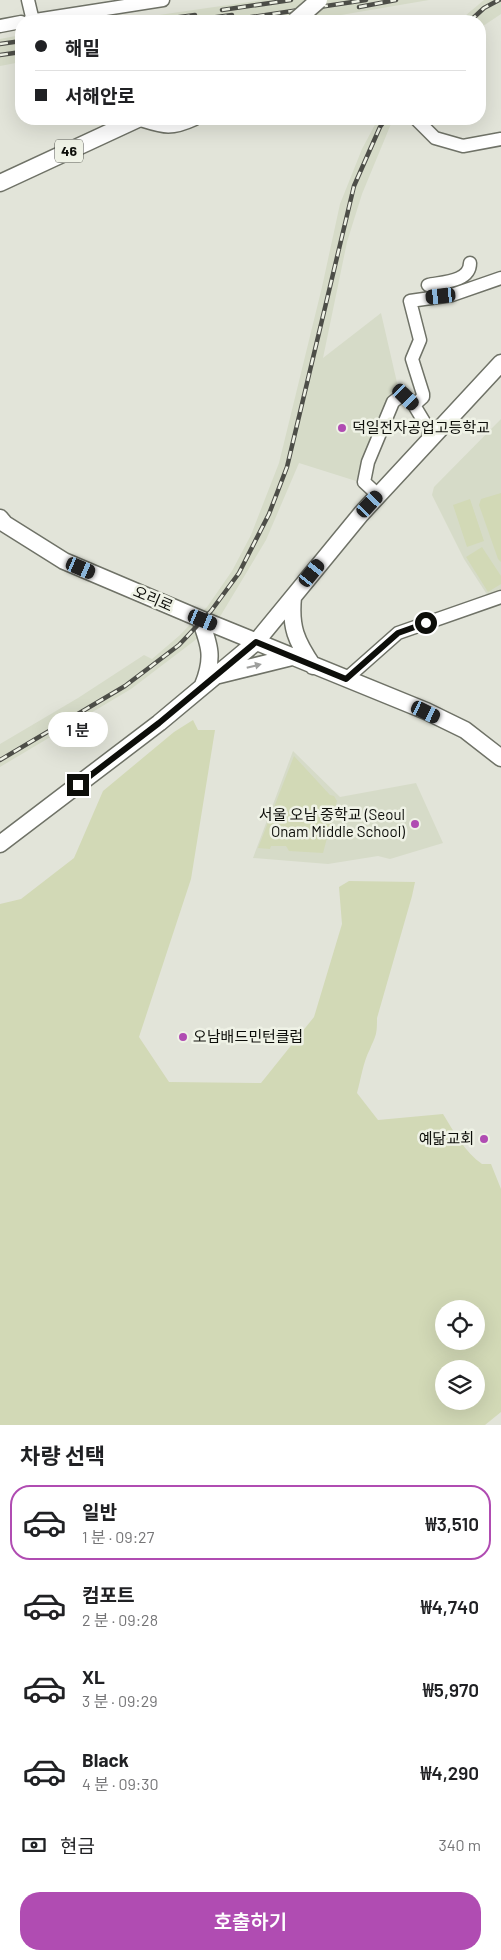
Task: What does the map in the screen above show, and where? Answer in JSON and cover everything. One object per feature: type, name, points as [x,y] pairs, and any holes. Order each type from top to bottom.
[{"type":"main road","points":[[302,15],[319,0]]},
{"type":"main road","name":"46","points":[[0,183],[124,125]]},
{"type":"main road","points":[[0,844],[159,723],[256,642],[378,495],[501,363]]},
{"type":"main road","name":"오리로","points":[[2,523],[64,561],[465,730],[501,758]]},
{"type":"main road","points":[[293,597],[291,612],[296,638],[313,666]]},
{"type":"main road","points":[[200,619],[211,659],[209,680]]},
{"type":"main road","points":[[209,680],[292,657]]},
{"type":"street","points":[[28,0],[32,15]]},
{"type":"street","points":[[70,15],[163,0]]},
{"type":"street","points":[[0,26],[15,23]]},
{"type":"street","points":[[157,125],[171,128],[179,125]]},
{"type":"street","points":[[422,125],[435,138],[463,146],[501,139]]},
{"type":"street","points":[[428,285],[465,276],[470,268],[470,263]]},
{"type":"street","points":[[414,405],[423,397],[423,394],[412,359],[420,340],[410,301],[452,295],[501,278]]},
{"type":"street","points":[[378,495],[364,482],[368,462],[394,402],[402,394],[414,405],[426,425],[430,439]]},
{"type":"street","points":[[346,679],[398,633],[501,597]]},
{"type":"shaded area","points":[[263,0],[429,0],[341,15],[159,15]]},
{"type":"shaded area","points":[[484,0],[501,0],[501,14],[486,24],[486,15],[466,15]]},
{"type":"shaded area","points":[[15,36],[15,63],[0,66],[0,39]]},
{"type":"shaded area","points":[[375,125],[391,125],[362,194],[347,242],[323,358],[381,313],[398,387],[391,393],[356,481],[299,463],[266,540],[221,615],[198,638],[131,689],[0,767],[0,744],[78,698],[144,655],[152,659],[180,635],[207,607],[232,571],[251,535],[279,463],[322,287],[340,204],[362,149]]},
{"type":"shaded area","points":[[501,419],[501,589],[488,596],[464,559],[432,495],[434,487]]},
{"type":"shaded area","points":[[293,751],[340,797],[416,783],[443,843],[390,859],[378,856],[328,864],[253,858]]},
{"type":"green space","points":[[501,493],[501,562],[498,559],[479,505],[481,499]]},
{"type":"green space","points":[[470,499],[484,541],[467,547],[453,505]]},
{"type":"green space","points":[[482,547],[501,576],[501,584],[488,592],[466,557]]},
{"type":"green space","points":[[193,720],[198,730],[215,730],[191,879],[139,1037],[169,1082],[261,1083],[314,1017],[342,924],[339,887],[349,881],[415,882],[377,1018],[376,1035],[366,1059],[357,1093],[378,1120],[443,1114],[470,1154],[482,1164],[491,1164],[501,1189],[501,1412],[485,1425],[0,1425],[0,904],[21,899],[74,858],[103,791],[174,732]]},
{"type":"green space","points":[[294,756],[337,801],[323,853],[289,851],[286,846],[271,846],[270,849],[258,848]]},
{"type":"railway","points":[[222,10],[291,0]]},
{"type":"railway","points":[[265,15],[366,0]]},
{"type":"railway","points":[[359,7],[396,0]]},
{"type":"railway","points":[[476,15],[484,8],[499,0]]},
{"type":"railway","points":[[0,44],[15,42]]},
{"type":"railway","points":[[0,55],[15,53]]},
{"type":"railway","points":[[0,760],[125,686],[179,645],[211,611],[239,573],[269,514],[287,467],[354,186],[382,125]]},
{"type":"place","name":"덕일전자공업고등학교","points":[[342,428]]},
{"type":"place","name":"서울 오남 중학교 (Seoul Onam Middle School)","points":[[415,824]]},
{"type":"place","name":"오남배드민턴클럽","points":[[183,1037]]},
{"type":"place","name":"예닮교회","points":[[484,1139]]},
{"type":"route","points":[[78,785],[159,723],[256,642],[346,679],[398,633],[426,623]]}]
